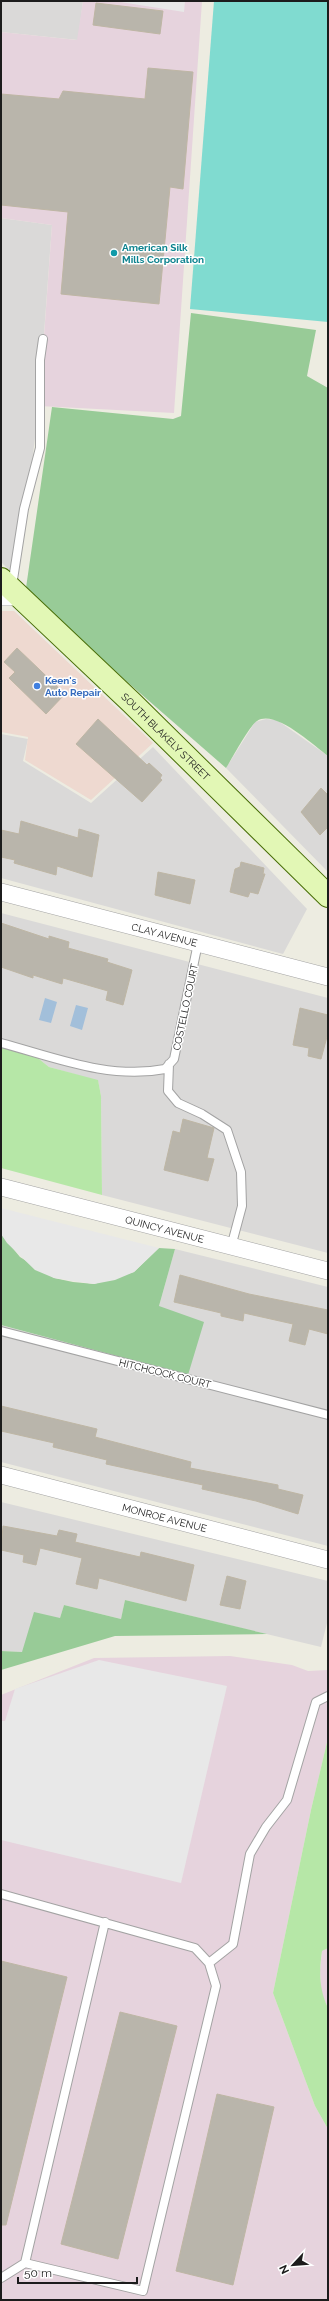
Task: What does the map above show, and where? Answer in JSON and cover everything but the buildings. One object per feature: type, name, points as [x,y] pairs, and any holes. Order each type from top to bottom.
[{"type":"main road","name":"SOUTH BLAKELY STREET","points":[[9,591],[136,707],[328,896]]},
{"type":"street","name":"CLAY AVENUE","points":[[1,892],[328,977]]},
{"type":"street","name":"QUINCY AVENUE","points":[[1,1187],[328,1271]]},
{"type":"street","name":"MONROE AVENUE","points":[[1,1475],[328,1560]]},
{"type":"lane","points":[[9,591],[24,509],[40,448],[40,360],[43,339]]},
{"type":"lane","name":"COSTELLO COURT","points":[[169,1064],[174,1059],[198,943]]},
{"type":"lane","points":[[1,1043],[109,1071],[152,1072],[165,1069],[169,1064]]},
{"type":"lane","points":[[169,1064],[168,1091],[178,1103],[209,1118],[227,1130],[241,1172],[242,1206],[230,1247]]},
{"type":"lane","name":"HITCHCOCK COURT","points":[[1,1331],[328,1415]]},
{"type":"lane","points":[[209,1963],[233,1944],[250,1854],[266,1827],[287,1800],[316,1702],[328,1696]]},
{"type":"lane","points":[[1,1894],[195,1948],[209,1963],[216,1986],[142,2291],[25,2262]]},
{"type":"lane","points":[[1,2278],[25,2262],[105,1922]]},
{"type":"shaded area","points":[[1,1],[83,1],[78,40],[1,32]]},
{"type":"shaded area","points":[[83,1],[202,1],[174,413],[39,406],[52,225],[1,218],[1,32],[77,40]]},
{"type":"shaded area","points":[[114,1],[185,1],[184,12]]},
{"type":"shaded area","points":[[214,1],[328,1],[328,322],[190,309]]},
{"type":"shaded area","points":[[1,218],[52,225],[38,415],[17,578],[1,562]]},
{"type":"shaded area","points":[[1,611],[14,611],[153,743],[91,800],[25,760],[28,737],[1,732]]},
{"type":"shaded area","points":[[266,719],[277,720],[328,756],[328,872],[226,768],[255,722]]},
{"type":"shaded area","points":[[1,734],[28,739],[23,761],[91,803],[153,747],[307,909],[283,954],[1,878]]},
{"type":"shaded area","points":[[1,913],[328,998],[328,1253],[102,1195],[101,1096],[98,1081],[49,1067],[34,1055],[1,1044]]},
{"type":"shaded area","points":[[45,998],[57,1002],[51,1023],[39,1020]]},
{"type":"shaded area","points":[[76,1005],[88,1008],[82,1030],[70,1026]]},
{"type":"shaded area","points":[[1,1208],[159,1248],[134,1272],[115,1280],[94,1284],[54,1278],[35,1270],[7,1243],[1,1234]]},
{"type":"shaded area","points":[[175,1249],[328,1287],[328,1546],[1,1462],[1,1325],[188,1375],[159,1306]]},
{"type":"shaded area","points":[[1,1502],[328,1581],[328,1619],[321,1647],[125,1600],[121,1619],[64,1605],[60,1618],[22,1652],[1,1651]]},
{"type":"shaded area","points":[[230,1656],[292,1665],[308,1671],[328,1670],[328,1738],[311,1810],[273,1993],[315,2106],[328,2129],[328,2300],[1,2300],[1,1695],[94,1658]]},
{"type":"shaded area","points":[[99,1660],[227,1686],[181,1883],[1,1840],[1,1721],[5,1721],[15,1689]]},
{"type":"shaded area","points":[[328,1948],[328,2008],[321,1992],[320,1970],[322,1951]]},
{"type":"green space","points":[[191,313],[316,330],[307,376],[328,388],[328,756],[294,730],[274,720],[265,719],[257,721],[250,729],[226,768],[125,680],[26,588],[52,407],[173,419],[181,416]]},
{"type":"green space","points":[[1,1044],[34,1055],[49,1067],[98,1080],[101,1096],[102,1195],[1,1168]]},
{"type":"green space","points":[[1,1234],[20,1257],[54,1278],[94,1284],[134,1272],[159,1248],[175,1249],[159,1306],[204,1322],[188,1375],[1,1325]]},
{"type":"green space","points":[[125,1600],[267,1634],[115,1636],[1,1670],[1,1651],[22,1652],[34,1612],[60,1618],[64,1605],[121,1619]]},
{"type":"green space","points":[[328,1738],[328,1948],[322,1951],[320,1973],[321,1987],[328,2008],[328,2129],[315,2106],[273,1993],[311,1810]]},
{"type":"place","name":"American Silk Mills Corporation","points":[[114,253]]},
{"type":"place","name":"Keen's Auto Repair","points":[[37,686]]}]
